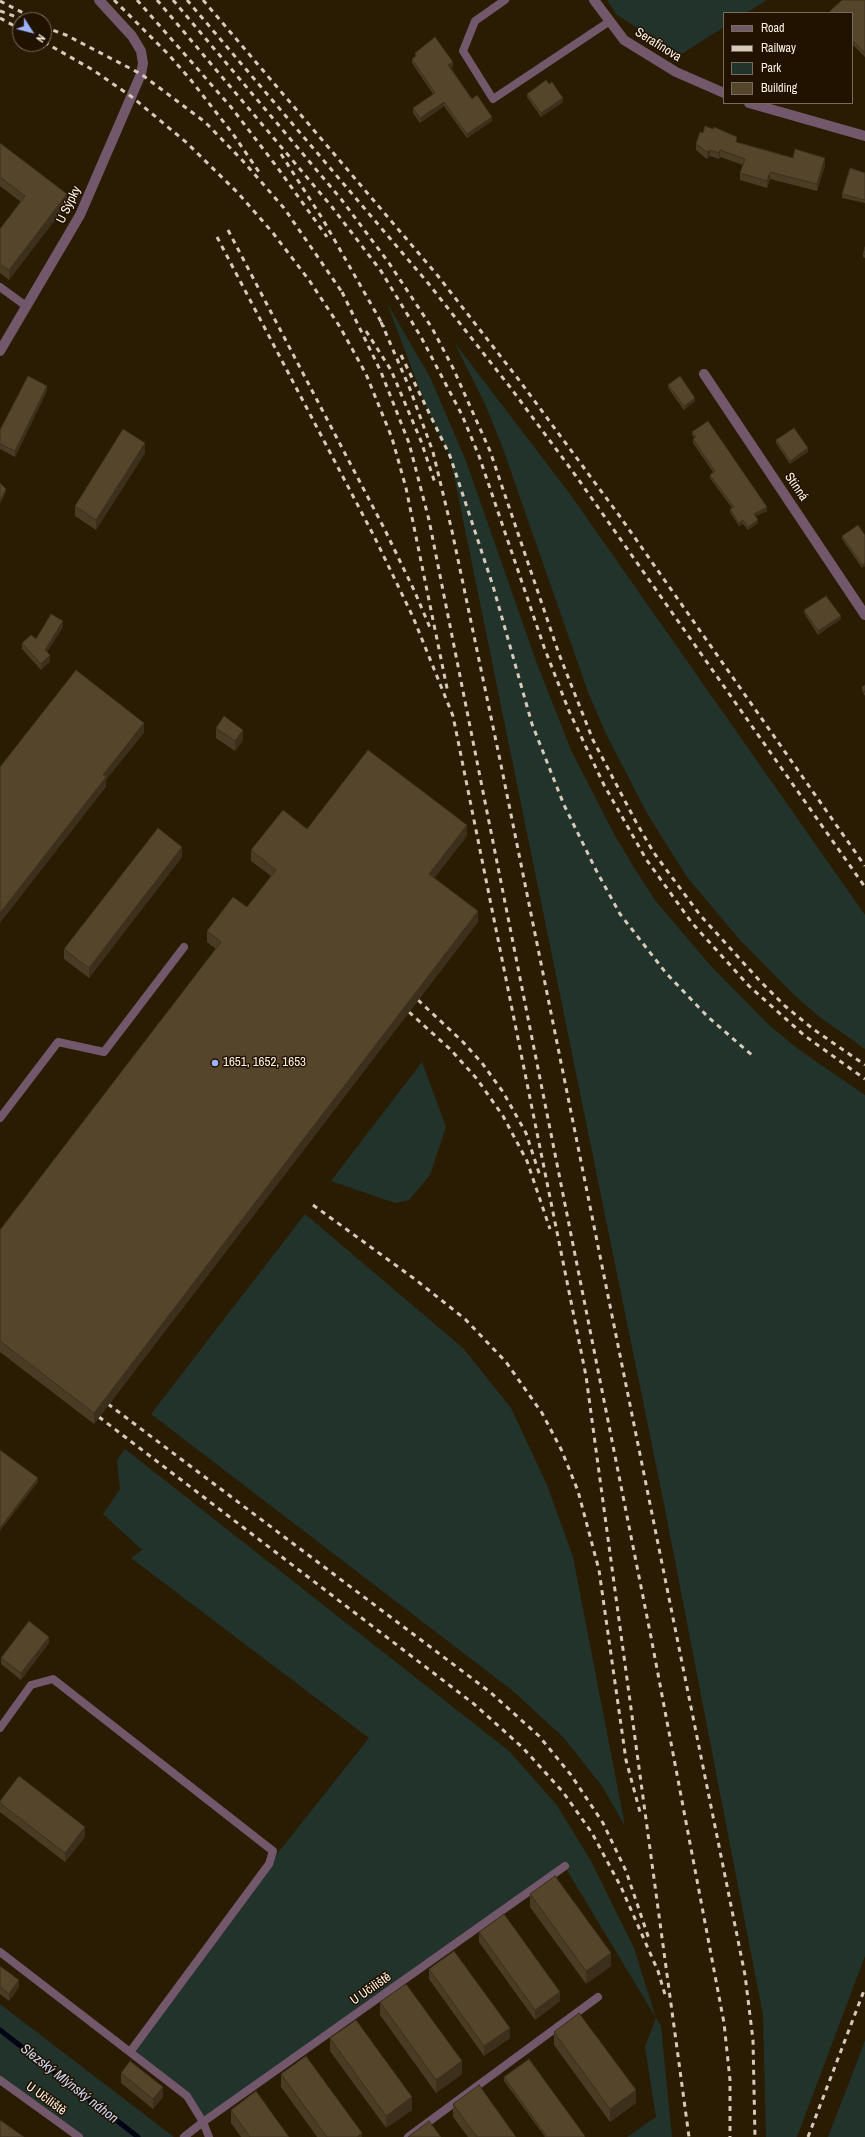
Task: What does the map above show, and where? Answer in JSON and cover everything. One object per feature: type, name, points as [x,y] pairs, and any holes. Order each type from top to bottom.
[{"type":"street","name":"U Sýpky","points":[[0,350],[80,216],[141,74],[143,63],[141,51],[132,36],[99,0]]},
{"type":"street","name":"Serafinova","points":[[594,0],[624,40],[676,72],[723,93]]},
{"type":"street","points":[[753,104],[865,136]]},
{"type":"street","name":"Stinná","points":[[704,374],[865,615]]},
{"type":"lane","points":[[504,0],[475,20],[463,51],[493,99],[610,21]]},
{"type":"lane","points":[[0,287],[26,306]]},
{"type":"lane","points":[[0,1118],[58,1042],[104,1052],[184,947]]},
{"type":"lane","points":[[0,1728],[31,1685],[53,1679],[273,1851],[269,1864],[130,2052]]},
{"type":"lane","name":"U Učiliště","points":[[184,2137],[203,2122],[566,1866]]},
{"type":"lane","points":[[0,1952],[187,2096],[203,2122],[209,2137]]},
{"type":"lane","points":[[408,2137],[598,1997]]},
{"type":"lane","name":"U Učiliště","points":[[0,2080],[79,2137]]},
{"type":"green space","points":[[607,0],[767,0],[748,12],[723,12],[723,28],[680,55],[617,15]]},
{"type":"green space","points":[[387,303],[431,379],[466,461],[536,661],[571,750],[614,834],[633,866],[655,900],[681,931],[711,966],[768,1024],[798,1049],[865,1095],[865,1956],[797,2137],[766,2137],[763,2015],[664,1504],[450,456],[427,409]]},
{"type":"green space","points":[[454,342],[570,494],[865,915],[865,1049],[821,1018],[794,995],[740,940],[687,877],[648,815],[606,734],[588,692],[502,446],[485,404]]},
{"type":"green space","points":[[422,1062],[446,1127],[430,1175],[409,1200],[395,1203],[331,1181]]},
{"type":"green space","points":[[305,1214],[463,1348],[511,1408],[547,1485],[573,1557],[625,1826],[602,1786],[563,1737],[513,1691],[151,1414]]},
{"type":"green space","points":[[125,1449],[509,1751],[556,1804],[591,1861],[634,1948],[656,2018],[565,1867],[203,2122],[187,2096],[130,2052],[269,1864],[369,1738],[131,1558],[142,1550],[103,1514],[120,1489],[117,1460]]},
{"type":"green space","points":[[0,2004],[174,2137],[75,2137],[0,2079]]},
{"type":"green space","points":[[656,2018],[661,2026],[672,2137],[627,2137],[656,2117],[645,2047]]},
{"type":"green space","points":[[865,2040],[865,2137],[828,2137],[857,2062]]},
{"type":"building","points":[[842,0],[865,0],[865,53],[853,41],[853,12],[829,12]]},
{"type":"building","points":[[435,37],[453,62],[448,65],[472,99],[477,95],[492,117],[467,134],[444,102],[420,118],[413,108],[435,93],[412,59],[416,56],[415,53]]},
{"type":"building","points":[[546,80],[549,84],[552,82],[563,98],[541,113],[527,94]]},
{"type":"building","points":[[705,126],[713,129],[714,127],[737,137],[736,142],[793,158],[795,149],[825,158],[817,184],[770,172],[767,181],[740,173],[745,159],[720,150],[719,153],[710,150],[707,152],[696,144],[700,132],[703,133]]},
{"type":"building","points":[[0,143],[67,194],[9,270],[0,264],[0,229],[25,196],[0,177]]},
{"type":"building","points":[[850,168],[865,173],[865,200],[842,194]]},
{"type":"building","points":[[28,376],[47,386],[15,451],[0,444],[0,430]]},
{"type":"building","points":[[680,376],[695,398],[684,406],[668,385]]},
{"type":"building","points":[[708,421],[767,507],[754,514],[758,520],[748,527],[743,520],[739,523],[730,509],[734,507],[710,475],[715,471],[693,439],[696,437],[692,432]]},
{"type":"building","points":[[794,428],[808,448],[790,461],[776,440]]},
{"type":"building","points":[[123,429],[145,443],[96,520],[75,506]]},
{"type":"building","points":[[0,483],[6,489],[0,501]]},
{"type":"building","points":[[858,525],[865,535],[865,563],[862,565],[842,536]]},
{"type":"building","points":[[826,596],[841,616],[818,631],[804,610]]},
{"type":"building","points":[[51,614],[63,621],[45,650],[50,655],[41,664],[22,643],[31,635],[36,639]]},
{"type":"building","points":[[76,670],[144,723],[103,775],[106,777],[0,913],[0,767]]},
{"type":"building","points":[[865,685],[865,693],[862,687]]},
{"type":"building","points":[[224,716],[243,730],[235,741],[216,728]]},
{"type":"building","name":"1651, 1652, 1653","points":[[368,750],[467,825],[429,874],[478,911],[94,1413],[0,1341],[0,1230],[221,942],[207,931],[233,897],[247,907],[276,870],[251,850],[283,810],[307,829]]},
{"type":"building","points":[[158,828],[182,847],[89,968],[64,949]]},
{"type":"building","points":[[0,1450],[38,1478],[0,1528]]},
{"type":"building","points":[[29,1621],[49,1637],[21,1673],[1,1658]]},
{"type":"building","points":[[19,1776],[85,1827],[65,1853],[0,1803]]},
{"type":"building","points":[[555,1876],[611,1953],[586,1971],[530,1894]]},
{"type":"building","points":[[504,1914],[560,1992],[535,2010],[479,1932]]},
{"type":"building","points":[[454,1951],[510,2028],[484,2046],[429,1969]]},
{"type":"building","points":[[0,1966],[19,1980],[9,1994],[0,1987]]},
{"type":"building","points":[[406,1984],[462,2061],[436,2080],[380,2002]]},
{"type":"building","points":[[579,2013],[636,2090],[610,2109],[554,2032]]},
{"type":"building","points":[[356,2020],[412,2097],[386,2116],[330,2038]]},
{"type":"building","points":[[306,2056],[362,2133],[357,2137],[327,2137],[281,2074]]},
{"type":"building","points":[[529,2059],[585,2136],[584,2137],[547,2137],[504,2077]]},
{"type":"building","points":[[130,2061],[163,2087],[153,2099],[121,2073]]},
{"type":"building","points":[[479,2085],[516,2137],[477,2137],[453,2104]]},
{"type":"building","points":[[256,2091],[289,2137],[250,2137],[231,2110]]},
{"type":"building","points":[[0,2120],[24,2137],[0,2137]]},
{"type":"building","points":[[429,2121],[441,2137],[408,2137]]},
{"type":"waterway","name":"Slezský Mlýnský náhon","points":[[0,2030],[138,2137]]},
{"type":"railway","points":[[114,0],[169,55],[190,79],[233,134],[259,172]]},
{"type":"railway","points":[[137,0],[231,107],[277,167],[327,237]]},
{"type":"railway","points":[[157,0],[332,207],[381,271],[421,337],[462,415],[479,456],[544,647],[569,711],[604,785],[646,859],[692,923],[749,986],[805,1036],[865,1079]]},
{"type":"railway","points":[[173,0],[341,199],[389,263],[432,328],[453,368],[490,451],[559,654],[593,740],[654,853],[700,915],[759,980],[785,1006],[813,1029],[865,1065]]},
{"type":"railway","points":[[187,0],[428,283],[510,387],[576,476],[865,887]]},
{"type":"railway","points":[[203,0],[438,276],[519,380],[621,518],[865,866]]},
{"type":"railway","points":[[0,1],[21,12]]},
{"type":"railway","points":[[0,11],[12,15]]},
{"type":"railway","points":[[0,18],[12,25]]},
{"type":"railway","points":[[52,30],[66,35],[141,74],[205,122],[242,160],[284,208],[344,295]]},
{"type":"railway","points":[[52,47],[93,70],[132,97],[187,143],[238,193],[273,233],[309,280],[340,327],[366,374],[392,438],[406,488],[448,693]]},
{"type":"railway","points":[[281,154],[322,218],[384,327]]},
{"type":"railway","points":[[228,230],[384,528],[414,590],[431,630]]},
{"type":"railway","points":[[217,237],[375,538],[413,617],[453,716],[586,1376],[689,2137]]},
{"type":"railway","points":[[342,292],[381,372],[409,443],[429,520],[651,1637],[724,2023],[730,2080],[730,2137]]},
{"type":"railway","points":[[381,322],[410,389],[433,452],[452,531],[501,765],[745,1975],[753,2040],[755,2137]]},
{"type":"railway","points":[[366,331],[391,370],[421,441],[435,483]]},
{"type":"railway","points":[[401,355],[450,456],[493,586],[532,724],[564,805],[596,870],[620,914],[666,973],[708,1017],[753,1056]]},
{"type":"railway","points":[[418,1000],[462,1041],[482,1063],[503,1092],[526,1133],[540,1176]]},
{"type":"railway","points":[[409,1012],[451,1050],[477,1079],[503,1116],[527,1161],[550,1229]]},
{"type":"railway","points":[[313,1205],[416,1280],[465,1319],[506,1362],[542,1413],[561,1449],[578,1491],[599,1570],[626,1760],[640,1812]]},
{"type":"railway","points":[[108,1404],[490,1692],[539,1736],[571,1775],[603,1823],[626,1871],[649,1939]]},
{"type":"railway","points":[[99,1417],[474,1704],[523,1748],[563,1792],[592,1833],[621,1887],[658,1971],[666,1998]]},
{"type":"railway","points":[[808,2137],[865,1988]]},
{"type":"place","name":"1651, 1652, 1653","points":[[215,1063]]}]
